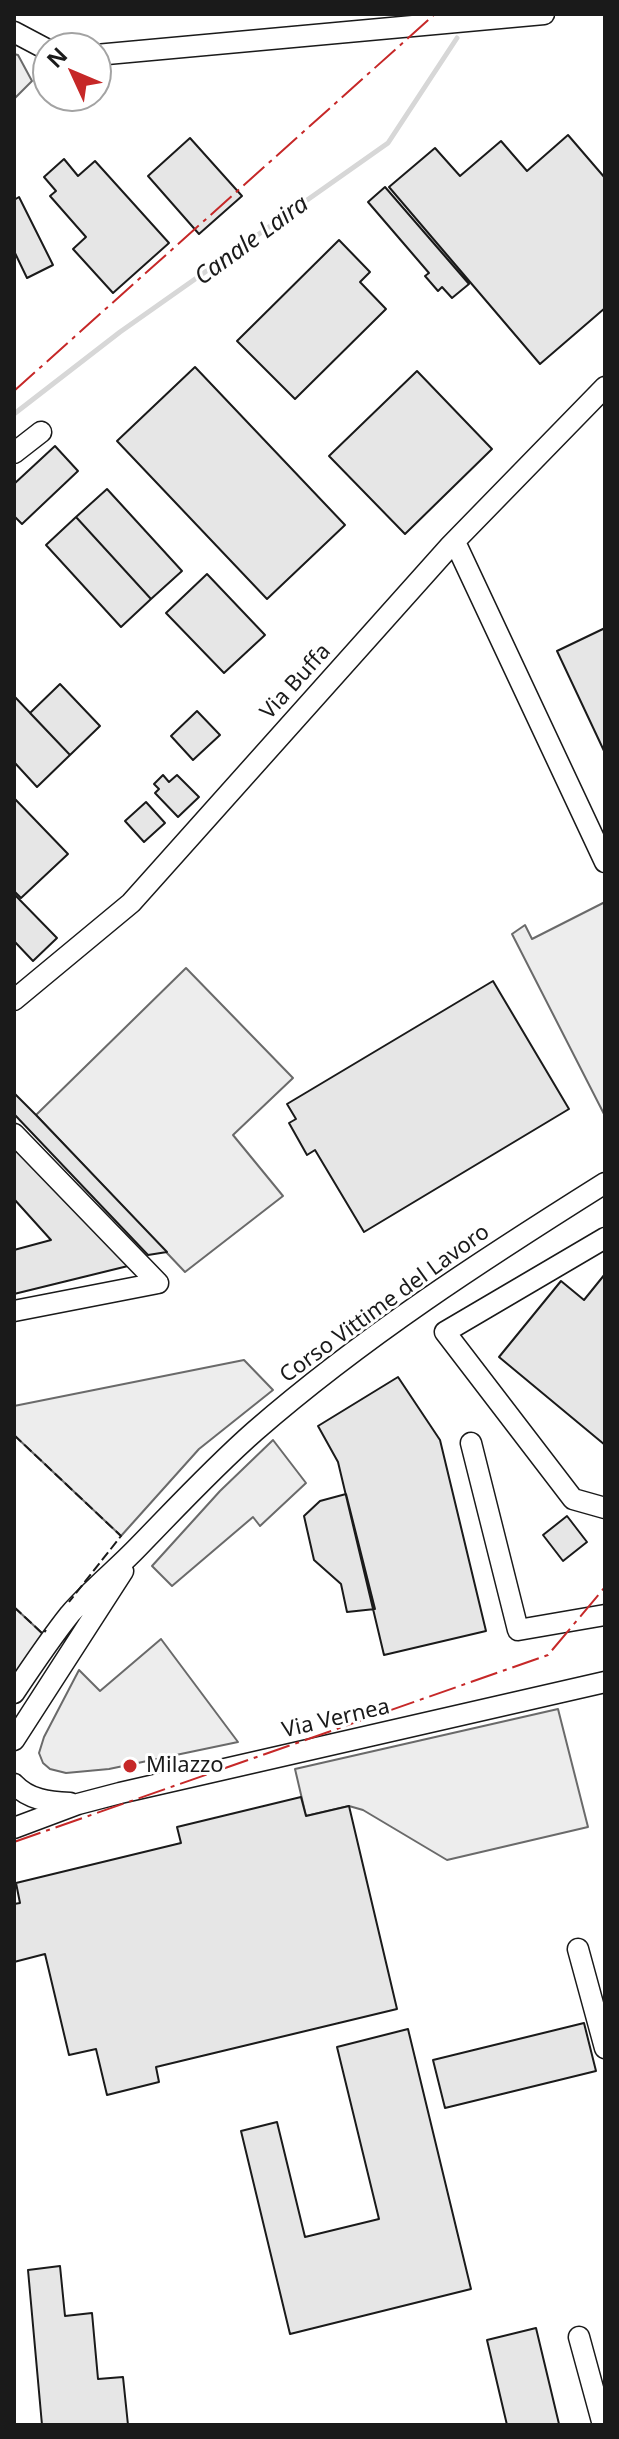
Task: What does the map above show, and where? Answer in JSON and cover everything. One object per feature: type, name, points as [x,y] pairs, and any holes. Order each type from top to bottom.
[{"type":"street","points":[[112,54],[544,14]]},
{"type":"street","points":[[14,32],[32,42]]},
{"type":"street","name":"Via Buffa","points":[[14,1000],[131,903],[455,542],[605,387]]},
{"type":"street","points":[[14,453],[41,432]]},
{"type":"street","points":[[455,542],[605,862]]},
{"type":"street","points":[[14,1134],[158,1283],[14,1311]]},
{"type":"street","name":"Corso Vittime del Lavoro","points":[[138,1547],[254,1432],[343,1358],[436,1292],[605,1183]]},
{"type":"street","points":[[605,1238],[445,1332],[573,1499],[605,1508]]},
{"type":"street","points":[[471,1443],[518,1630],[605,1615]]},
{"type":"street","points":[[14,1693],[70,1614],[138,1547]]},
{"type":"street","points":[[14,1740],[138,1547]]},
{"type":"street","name":"Via Vernea","points":[[78,1804],[605,1682]]},
{"type":"street","points":[[14,1784],[29,1796],[48,1802],[78,1804]]},
{"type":"street","points":[[14,1828],[78,1804]]},
{"type":"street","points":[[578,1949],[605,2048]]},
{"type":"street","points":[[579,2337],[603,2425]]},
{"type":"shaded area","points":[[14,54],[18,55],[32,81],[14,99]]},
{"type":"shaded area","points":[[605,902],[605,1116],[512,934],[525,925],[532,939]]},
{"type":"shaded area","points":[[186,968],[293,1078],[233,1135],[283,1196],[185,1272],[36,1115]]},
{"type":"shaded area","points":[[244,1360],[273,1390],[199,1449],[121,1536],[14,1435],[14,1406]]},
{"type":"shaded area","points":[[273,1440],[306,1483],[260,1526],[253,1517],[172,1586],[152,1566],[220,1491]]},
{"type":"shaded area","points":[[14,1607],[43,1634],[14,1683]]},
{"type":"shaded area","points":[[161,1639],[238,1742],[109,1769],[66,1773],[50,1769],[43,1763],[39,1753],[44,1737],[79,1670],[100,1691]]},
{"type":"shaded area","points":[[558,1709],[588,1827],[447,1860],[363,1810],[349,1806],[306,1816],[295,1769]]},
{"type":"building","points":[[568,135],[605,178],[605,308],[540,364],[389,187],[435,148],[460,176],[501,141],[527,171]]},
{"type":"building","points":[[190,138],[242,196],[199,234],[148,176]]},
{"type":"building","points":[[64,159],[78,176],[95,161],[169,243],[113,293],[73,249],[86,237],[50,196],[56,191],[44,177]]},
{"type":"building","points":[[385,187],[469,284],[452,298],[442,287],[438,291],[425,276],[429,273],[368,202]]},
{"type":"building","points":[[19,197],[53,265],[27,278],[14,251],[14,200]]},
{"type":"building","points":[[339,240],[370,272],[360,282],[386,309],[295,399],[237,341]]},
{"type":"building","points":[[195,367],[345,525],[267,599],[117,441]]},
{"type":"building","points":[[417,371],[492,449],[405,534],[329,456]]},
{"type":"building","points":[[55,446],[78,471],[22,524],[14,516],[14,484]]},
{"type":"building","points":[[107,489],[182,571],[151,599],[76,517]]},
{"type":"building","points":[[76,517],[151,599],[121,627],[46,545]]},
{"type":"building","points":[[207,574],[265,635],[224,673],[166,613]]},
{"type":"building","points":[[605,628],[605,753],[557,651]]},
{"type":"building","points":[[60,684],[100,726],[70,755],[30,713]]},
{"type":"building","points":[[14,696],[70,755],[37,787],[14,762]]},
{"type":"building","points":[[197,711],[220,735],[193,760],[171,736]]},
{"type":"building","points":[[163,775],[169,782],[177,775],[199,797],[178,817],[155,793],[159,789],[154,784]]},
{"type":"building","points":[[14,798],[68,854],[21,898],[14,891]]},
{"type":"building","points":[[146,802],[165,823],[144,842],[125,821]]},
{"type":"building","points":[[14,894],[57,938],[33,961],[14,941]]},
{"type":"building","points":[[493,981],[569,1109],[364,1232],[315,1150],[307,1155],[289,1123],[296,1119],[287,1104]]},
{"type":"building","points":[[14,1093],[167,1252],[148,1255],[14,1114]]},
{"type":"building","points":[[14,1147],[128,1266],[14,1294],[14,1250],[51,1240],[14,1199]]},
{"type":"building","points":[[605,1274],[605,1445],[499,1357],[561,1281],[584,1300]]},
{"type":"building","points":[[398,1377],[440,1440],[486,1631],[384,1655],[338,1462],[318,1426]]},
{"type":"building","points":[[346,1494],[375,1609],[347,1612],[341,1584],[314,1560],[304,1516],[320,1501]]},
{"type":"building","points":[[567,1516],[587,1542],[563,1561],[543,1535]]},
{"type":"building","points":[[301,1797],[306,1816],[349,1806],[397,2009],[156,2067],[159,2082],[107,2095],[96,2049],[69,2055],[45,1954],[14,1962],[14,1904],[20,1903],[16,1883],[181,1843],[177,1827]]},
{"type":"building","points":[[584,2023],[596,2071],[445,2108],[433,2060]]},
{"type":"building","points":[[408,2029],[471,2289],[290,2334],[241,2131],[277,2122],[305,2237],[379,2219],[337,2047]]},
{"type":"building","points":[[60,2266],[65,2316],[92,2313],[98,2379],[123,2377],[128,2425],[42,2425],[28,2270]]},
{"type":"building","points":[[536,2328],[559,2424],[507,2425],[487,2340]]},
{"type":"waterway","name":"Canale Laira","points":[[14,414],[120,332],[388,143],[457,38]]},
{"type":"fence","points":[[14,1435],[121,1536],[69,1602]]},
{"type":"fence","points":[[14,1607],[43,1634],[46,1630]]},
{"type":"power","points":[[14,391],[435,14]]},
{"type":"power","points":[[14,1842],[548,1655],[605,1587]]},
{"type":"place","name":"Milazzo","points":[[130,1766]]}]
